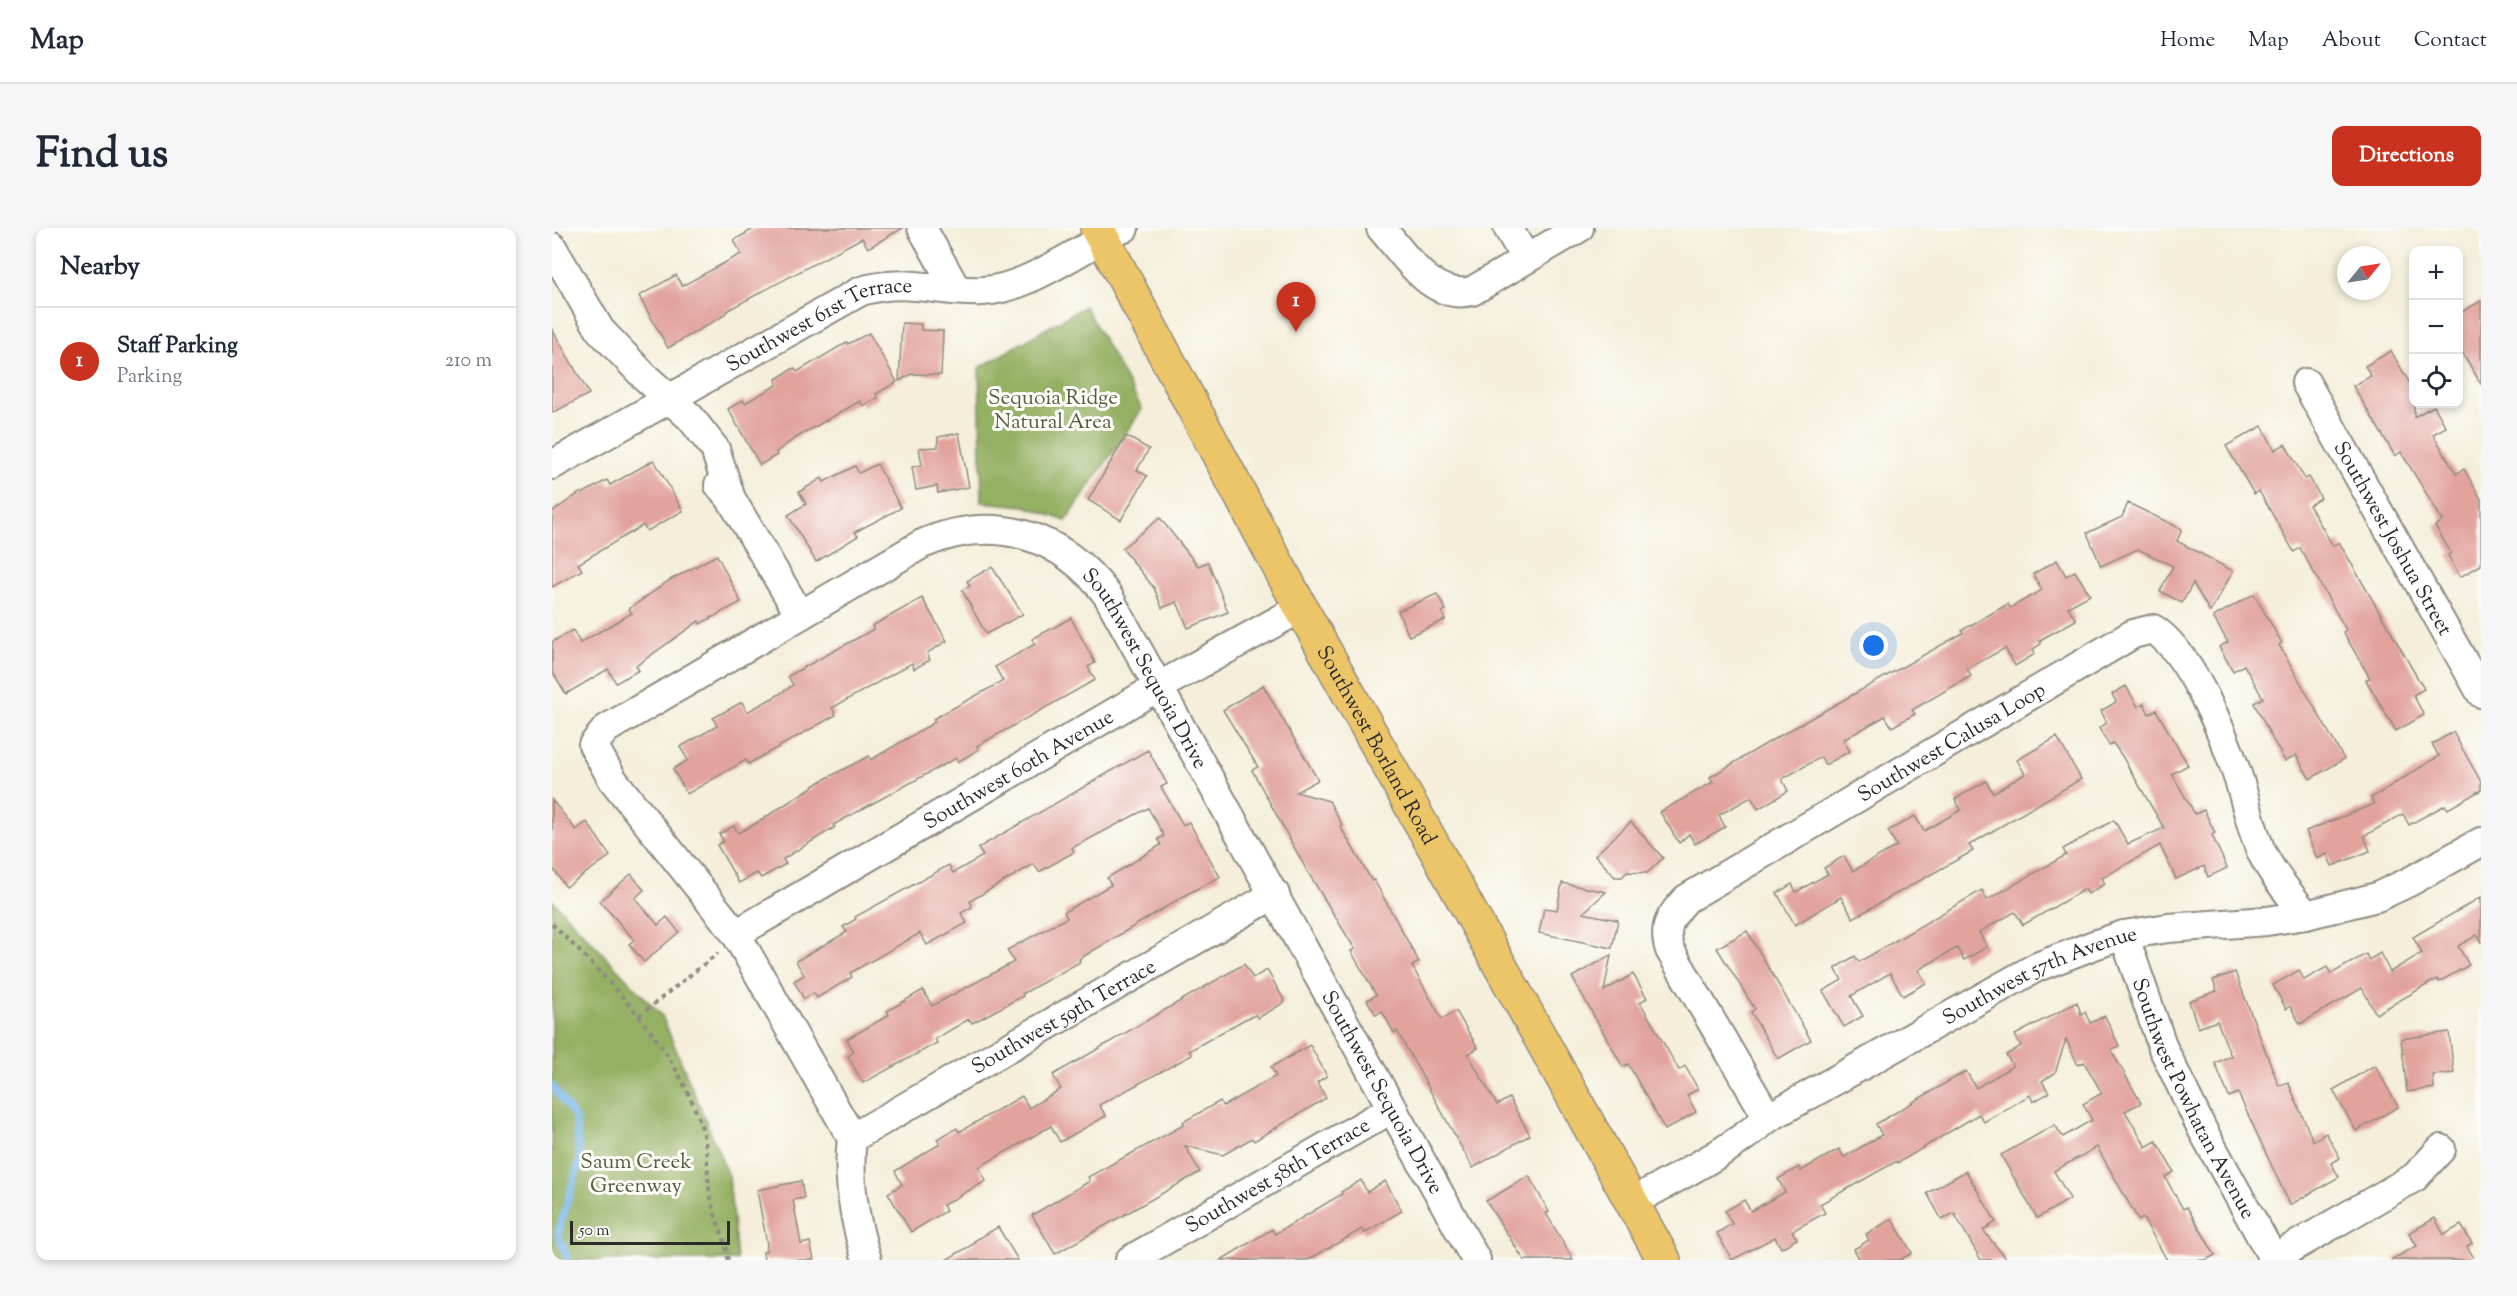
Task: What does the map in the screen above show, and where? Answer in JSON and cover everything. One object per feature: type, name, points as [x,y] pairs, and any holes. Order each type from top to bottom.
[{"type":"main road","name":"Southwest Borland Road","points":[[1108,231],[1301,608],[1664,1260]]},
{"type":"street","points":[[922,228],[956,289]]},
{"type":"street","points":[[1381,228],[1426,279],[1436,288],[1446,291],[1472,291],[1579,228]]},
{"type":"street","points":[[1508,228],[1526,259]]},
{"type":"street","name":"Southwest 61st Terrace","points":[[552,465],[861,291],[902,283],[984,291],[1030,277],[1108,231]]},
{"type":"street","points":[[552,247],[600,330],[668,399],[675,430],[705,471],[731,499],[800,615]]},
{"type":"street","name":"Southwest Joshua Street","points":[[2307,383],[2481,693]]},
{"type":"street","name":"Southwest Sequoia Drive","points":[[737,936],[613,780],[593,745],[606,729],[800,615],[948,532],[966,529],[998,530],[1026,536],[1052,546],[1074,559],[1094,576],[1108,596],[1476,1260]]},
{"type":"street","name":"Southwest 60th Avenue","points":[[737,936],[1158,687],[1301,608]]},
{"type":"street","name":"Southwest Calusa Loop","points":[[1768,1118],[1670,950],[1666,932],[1670,917],[1686,899],[2133,634],[2153,629],[2166,637],[2176,648],[2212,712],[2238,776],[2264,856],[2306,915]]},
{"type":"street","name":"Southwest 57th Avenue","points":[[1632,1202],[1742,1140],[1768,1118],[2037,967],[2124,935],[2168,928],[2267,921],[2306,915],[2377,897],[2481,842]]},
{"type":"street","name":"Southwest 59th Terrace","points":[[852,1137],[1275,894]]},
{"type":"street","name":"Southwest Powhatan Avenue","points":[[2124,935],[2163,1048],[2203,1131],[2272,1259]]},
{"type":"street","points":[[737,936],[852,1137],[850,1158],[853,1208],[867,1260]]},
{"type":"street","name":"Southwest 58th Terrace","points":[[1145,1256],[1392,1108]]},
{"type":"street","points":[[2272,1259],[2415,1177],[2441,1149]]},
{"type":"path","points":[[552,924],[615,986],[673,1065],[699,1122],[709,1167],[710,1197],[723,1235],[728,1260]]},
{"type":"path","points":[[639,1016],[737,936]]},
{"type":"green space","name":"Sequoia Ridge Natural Area","points":[[1085,306],[1142,409],[1066,521],[1025,506],[982,502],[979,368]]},
{"type":"green space","name":"Saum Creek Greenway","points":[[552,900],[662,1016],[729,1177],[737,1260],[552,1260]]},
{"type":"building","points":[[755,228],[903,228],[868,248],[862,238],[728,310],[723,316],[668,348],[639,296],[676,275],[682,286],[741,254],[734,240]]},
{"type":"building","points":[[2481,301],[2481,384],[2463,353],[2463,311]]},
{"type":"building","points":[[902,323],[921,324],[921,330],[943,331],[941,375],[912,374],[899,381]]},
{"type":"building","points":[[552,329],[589,394],[552,413]]},
{"type":"building","points":[[869,333],[897,382],[876,394],[878,398],[863,406],[860,401],[794,439],[776,452],[777,455],[760,465],[728,409],[743,400],[745,403],[777,385],[776,379],[794,368],[797,372],[847,342],[848,344]]},
{"type":"building","points":[[2391,351],[2409,382],[2409,408],[2414,408],[2414,417],[2430,408],[2435,408],[2446,427],[2433,434],[2456,474],[2464,469],[2481,499],[2481,565],[2460,577],[2448,555],[2451,553],[2435,526],[2443,521],[2401,452],[2395,456],[2353,386],[2371,376],[2365,366]]},
{"type":"building","points":[[2262,426],[2275,450],[2285,444],[2305,479],[2309,477],[2321,498],[2309,505],[2333,546],[2339,542],[2424,689],[2413,695],[2424,715],[2396,731],[2366,680],[2370,678],[2343,632],[2346,630],[2300,548],[2294,552],[2259,491],[2254,494],[2226,446]]},
{"type":"building","points":[[959,433],[969,487],[938,493],[937,486],[916,490],[912,467],[922,465],[919,448],[938,447],[938,437]]},
{"type":"building","points":[[1126,436],[1149,449],[1137,470],[1147,476],[1121,520],[1088,500]]},
{"type":"building","points":[[654,460],[683,511],[647,531],[643,525],[578,564],[582,570],[552,587],[552,512],[581,492],[582,494],[607,480],[610,485]]},
{"type":"building","points":[[877,464],[901,508],[855,532],[858,536],[816,562],[788,515],[806,504],[799,492],[822,478],[824,482],[855,466],[859,473]]},
{"type":"building","points":[[2128,503],[2182,529],[2177,541],[2233,571],[2210,612],[2193,583],[2182,603],[2160,591],[2173,566],[2138,549],[2101,566],[2087,533],[2122,517]]},
{"type":"building","points":[[1160,518],[1198,566],[1208,562],[1228,612],[1188,628],[1177,602],[1162,608],[1154,588],[1122,548]]},
{"type":"building","points":[[717,555],[741,602],[700,624],[699,621],[636,666],[639,670],[616,683],[608,669],[566,694],[552,671],[552,642],[573,630],[580,643],[632,613],[629,609],[670,580]]},
{"type":"building","points":[[2057,560],[2066,576],[2075,571],[2090,595],[2068,607],[2076,620],[2040,640],[2041,644],[2033,649],[2035,654],[2015,666],[2005,648],[1967,669],[1971,676],[1912,710],[1915,714],[1892,727],[1885,716],[1843,740],[1850,751],[1825,765],[1821,757],[1782,779],[1788,791],[1758,809],[1751,797],[1719,815],[1725,827],[1695,844],[1689,834],[1679,843],[1660,812],[1713,782],[1710,777],[1774,739],[1963,633],[1962,630],[2008,604],[2010,608],[2042,590],[2033,574]]},
{"type":"building","points":[[992,567],[1023,614],[986,634],[962,590],[970,586],[967,581]]},
{"type":"building","points":[[1437,594],[1446,610],[1442,612],[1445,620],[1409,636],[1398,611]]},
{"type":"building","points":[[2254,594],[2282,643],[2279,645],[2344,759],[2310,779],[2296,755],[2285,761],[2254,703],[2263,698],[2244,665],[2233,671],[2219,647],[2228,642],[2213,617]]},
{"type":"building","points":[[922,598],[947,641],[927,653],[930,660],[914,669],[912,663],[832,708],[836,715],[748,764],[746,760],[687,794],[673,769],[688,760],[680,747],[717,726],[713,718],[742,702],[747,712],[778,695],[793,685],[788,676],[874,629],[872,626]]},
{"type":"building","points":[[1071,618],[1095,663],[1088,667],[1095,680],[977,746],[979,749],[958,762],[956,758],[833,825],[835,827],[783,859],[786,864],[761,878],[757,873],[739,883],[717,845],[724,841],[719,834],[734,826],[738,833],[755,824],[823,780],[869,756],[871,760],[935,722],[933,719],[1003,681],[995,667],[1035,644],[1032,639]]},
{"type":"building","points":[[1263,685],[1318,780],[1296,792],[1329,801],[1342,825],[1340,826],[1372,881],[1374,880],[1419,962],[1412,966],[1442,1019],[1456,1011],[1478,1048],[1468,1054],[1497,1105],[1509,1098],[1530,1135],[1473,1168],[1397,1031],[1394,1033],[1382,1011],[1376,1015],[1367,1000],[1376,995],[1351,951],[1355,949],[1306,869],[1252,770],[1258,767],[1223,710]]},
{"type":"building","points":[[2126,686],[2138,707],[2144,703],[2149,714],[2156,710],[2188,765],[2172,774],[2195,814],[2204,810],[2227,868],[2208,877],[2204,866],[2176,879],[2160,845],[2102,878],[2105,884],[2088,894],[2085,889],[2023,925],[2015,912],[1979,932],[1987,947],[1964,960],[1957,948],[1918,970],[1926,983],[1903,996],[1890,973],[1851,996],[1863,1016],[1844,1027],[1823,991],[1842,980],[1835,968],[1855,956],[1859,962],[1982,890],[1987,900],[2066,855],[2063,849],[2114,820],[2128,844],[2164,828],[2122,756],[2113,743],[2109,745],[2099,728],[2107,723],[2101,711],[2116,702],[2112,694]]},
{"type":"building","points":[[2453,732],[2481,782],[2481,790],[2448,809],[2445,805],[2409,825],[2403,814],[2364,836],[2370,851],[2332,866],[2327,854],[2317,859],[2306,831],[2374,804],[2371,798],[2439,756],[2432,744]]},
{"type":"building","points":[[2057,737],[2081,779],[1969,845],[1973,851],[1853,918],[1841,897],[1795,925],[1777,893],[1792,884],[1796,892],[1828,874],[1824,868],[1844,856],[1853,871],[1897,846],[1888,831],[1915,816],[1924,831],[1961,810],[1955,799],[1986,781],[1993,793],[2025,774],[2017,760]]},
{"type":"building","points":[[1148,750],[1167,784],[1161,787],[1183,825],[1189,822],[1220,877],[1079,959],[1080,962],[1022,994],[1023,996],[972,1023],[969,1019],[935,1039],[937,1043],[863,1083],[848,1056],[854,1052],[847,1039],[889,1015],[887,1011],[923,990],[932,1006],[1014,962],[1007,950],[1067,918],[1064,912],[1111,885],[1107,878],[1161,845],[1158,839],[1164,836],[1148,808],[1072,848],[1074,852],[1039,872],[1034,864],[970,901],[972,907],[961,913],[967,923],[927,945],[920,933],[850,973],[852,977],[817,998],[814,993],[804,999],[794,981],[804,975],[796,961],[847,932],[843,927],[856,919],[855,917],[949,865],[953,873],[983,856],[978,848]]},
{"type":"building","points":[[552,800],[576,830],[587,822],[610,856],[566,887],[552,867]]},
{"type":"building","points":[[1631,822],[1663,858],[1647,873],[1627,872],[1622,877],[1615,877],[1595,855]]},
{"type":"building","points":[[631,874],[644,890],[635,898],[658,925],[667,917],[679,932],[644,962],[629,944],[634,940],[600,901]]},
{"type":"building","points":[[1562,883],[1606,892],[1583,913],[1618,920],[1612,948],[1539,933],[1544,908],[1557,910]]},
{"type":"building","points":[[2481,897],[2481,943],[2477,935],[2458,946],[2469,965],[2439,982],[2437,979],[2376,1014],[2362,988],[2300,1024],[2290,1006],[2286,1009],[2273,985],[2299,970],[2304,980],[2327,967],[2331,974],[2366,954],[2369,960],[2380,953],[2390,972],[2422,953],[2413,937]]},
{"type":"building","points":[[1747,931],[1811,1040],[1778,1059],[1751,1012],[1755,1009],[1717,948]]},
{"type":"building","points":[[1611,955],[1604,991],[1633,974],[1647,998],[1640,1002],[1679,1070],[1685,1066],[1698,1089],[1687,1095],[1696,1112],[1665,1130],[1628,1064],[1623,1067],[1572,977]]},
{"type":"building","points":[[1244,964],[1253,978],[1267,970],[1285,1002],[1258,1018],[1256,1015],[1245,1019],[1189,1051],[1192,1055],[1099,1105],[1106,1116],[1060,1142],[1051,1126],[979,1167],[986,1181],[943,1205],[946,1211],[911,1232],[888,1193],[902,1185],[895,1171],[940,1144],[937,1139],[957,1128],[959,1132],[1022,1096],[1029,1108],[1061,1089],[1053,1075]]},
{"type":"building","points":[[2235,972],[2279,1086],[2288,1082],[2313,1141],[2326,1133],[2340,1158],[2331,1163],[2339,1177],[2290,1205],[2238,1093],[2229,1097],[2215,1063],[2231,1056],[2217,1021],[2198,1028],[2189,1001],[2217,991],[2213,980]]},
{"type":"building","points":[[2077,1002],[2081,1014],[2085,1012],[2090,1023],[2105,1016],[2119,1046],[2111,1050],[2141,1103],[2125,1111],[2146,1147],[2156,1141],[2174,1172],[2165,1177],[2183,1209],[2187,1207],[2215,1255],[2206,1260],[2167,1260],[2143,1218],[2139,1221],[2097,1147],[2054,1171],[2070,1199],[2037,1218],[2001,1155],[2055,1125],[2063,1137],[2092,1120],[2083,1104],[2102,1093],[2084,1062],[2078,1065],[2066,1039],[2055,1073],[2042,1081],[2049,1093],[2033,1102],[2030,1095],[1984,1122],[1979,1114],[1898,1163],[1897,1161],[1820,1204],[1825,1213],[1792,1231],[1797,1239],[1781,1248],[1775,1237],[1732,1260],[1717,1233],[1732,1224],[1725,1211],[1744,1200],[1751,1211],[1785,1192],[1778,1179],[1799,1167],[1801,1171],[1839,1149],[1844,1157],[1882,1135],[1876,1124],[1966,1071],[1976,1088],[2013,1066],[2006,1055],[2021,1046],[2015,1035]]},
{"type":"building","points":[[2449,1032],[2454,1073],[2433,1075],[2434,1088],[2407,1092],[2401,1039]]},
{"type":"building","points":[[1310,1045],[1327,1076],[1317,1082],[1326,1098],[1254,1141],[1252,1138],[1223,1155],[1185,1146],[1200,1172],[1055,1254],[1032,1215],[1090,1181],[1088,1177],[1184,1125],[1183,1122],[1220,1101],[1223,1106],[1276,1076],[1271,1067]]},
{"type":"building","points":[[2375,1065],[2398,1107],[2356,1131],[2333,1090]]},
{"type":"building","points":[[1966,1171],[1996,1222],[1983,1230],[2007,1260],[1981,1260],[1954,1213],[1942,1220],[1927,1193]]},
{"type":"building","points":[[1529,1176],[1549,1212],[1546,1213],[1573,1260],[1524,1260],[1486,1201]]},
{"type":"building","points":[[1361,1180],[1367,1192],[1385,1181],[1402,1211],[1364,1233],[1362,1229],[1308,1260],[1221,1260],[1272,1229],[1275,1234]]},
{"type":"building","points":[[801,1181],[804,1198],[793,1200],[801,1244],[810,1242],[814,1260],[764,1260],[763,1252],[766,1251],[767,1244],[757,1190]]},
{"type":"building","points":[[2435,1218],[2444,1235],[2461,1225],[2472,1243],[2467,1246],[2475,1260],[2391,1260],[2417,1246],[2409,1233]]},
{"type":"building","points":[[1892,1219],[1912,1253],[1900,1260],[1860,1260],[1854,1249],[1869,1240],[1866,1234]]},
{"type":"building","points":[[998,1227],[1018,1260],[946,1260],[975,1243],[974,1241]]},
{"type":"waterway","points":[[552,1086],[575,1118],[580,1159],[558,1234],[568,1260]]},
{"type":"place","name":"Staff Parking","points":[[1296,332]]}]
